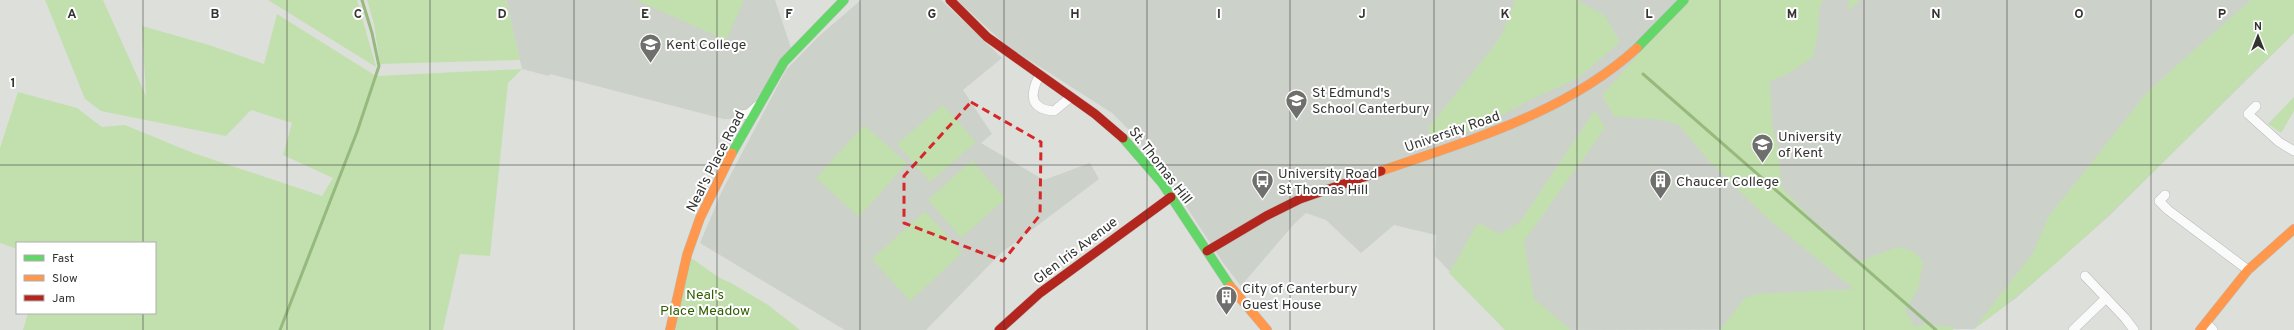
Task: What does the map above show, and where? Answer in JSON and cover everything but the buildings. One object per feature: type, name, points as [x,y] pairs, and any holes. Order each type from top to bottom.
[{"type":"street","name":"Neal's Place Road","points":[[670,330],[687,255],[700,218],[732,153],[784,62],[844,0]]},
{"type":"street","name":"St. Thomas Hill","points":[[950,0],[1000,47],[1116,131],[1147,165],[1171,197],[1227,283],[1267,330]]},
{"type":"street","name":"University Road","points":[[1207,251],[1266,216],[1300,199],[1497,131],[1560,102],[1616,67],[1655,31],[1684,0]]},
{"type":"street","points":[[1039,76],[1032,94],[1034,102],[1040,106],[1047,110],[1054,111],[1071,97]]},
{"type":"street","name":"Neal's Place Road","points":[[740,115],[753,111],[763,100]]},
{"type":"street","points":[[2256,106],[2248,114],[2279,142],[2294,151]]},
{"type":"street","points":[[2165,195],[2159,201],[2168,210],[2248,270]]},
{"type":"street","name":"Glen Iris Avenue","points":[[999,330],[1040,293],[1171,197]]},
{"type":"street","points":[[2213,330],[2203,327],[2248,270],[2294,229]]},
{"type":"street","points":[[2085,276],[2125,318],[2134,330]]},
{"type":"street","points":[[2073,330],[2106,298]]},
{"type":"highlighted area","points":[[971,102],[1041,142],[1040,215],[1003,261],[904,223],[904,176]]},
{"type":"shaded area","name":"Kent College","points":[[506,0],[775,0],[791,48],[743,119],[724,119],[550,74],[549,76],[522,69]]},
{"type":"shaded area","points":[[861,0],[941,0],[1002,58],[963,90],[992,134],[981,143],[1044,180],[1090,163],[1099,179],[1001,253],[926,330],[845,330],[700,243],[722,191],[786,70],[818,37]]},
{"type":"shaded area","name":"University of Kent","points":[[957,0],[2294,0],[2294,33],[2109,216],[2016,298],[1974,329],[1505,330],[1435,256],[1436,235],[1394,225],[1361,253],[1326,220],[1306,213],[1294,224],[1241,286],[1224,264],[1159,165],[1127,128],[1112,113],[1006,45]]},
{"type":"green space","points":[[45,0],[103,0],[146,96],[142,26],[209,45],[264,64],[277,14],[376,76],[522,69],[508,83],[490,256],[460,254],[443,330],[23,330],[28,314],[156,314],[156,242],[16,242],[16,249],[0,243],[0,148],[18,92],[77,108],[102,127],[125,125],[193,153],[322,196],[333,178],[283,155],[292,123],[251,110],[226,136],[101,111],[85,99]]},
{"type":"green space","points":[[268,0],[357,0],[376,67]]},
{"type":"green space","points":[[367,0],[506,0],[520,60],[380,64],[374,24]]},
{"type":"green space","points":[[636,0],[744,0],[726,40]]},
{"type":"green space","points":[[1513,0],[1577,0],[1605,16],[1620,42],[1578,78],[1534,98],[1471,131],[1429,143],[1429,127],[1502,34],[1515,2]]},
{"type":"green space","points":[[1687,0],[1823,0],[1819,8],[1818,33],[1813,57],[1786,75],[1770,81],[1772,125],[1778,148],[1782,188],[1854,263],[1898,247],[1914,252],[1923,262],[1918,289],[1905,310],[1915,327],[1924,324],[1954,327],[1953,330],[1720,330],[1745,298],[1758,294],[1854,289],[1766,217],[1711,163],[1679,125],[1663,120],[1614,116],[1602,95]]},
{"type":"green space","points":[[1860,0],[1848,11],[1849,1]]},
{"type":"green space","points":[[2251,0],[2294,0],[2294,33],[2099,224],[2059,261],[1974,329],[2033,253],[2049,216],[2149,90]]},
{"type":"green space","points":[[2294,97],[2294,111],[2281,133],[2268,124]]},
{"type":"green space","points":[[943,105],[976,142],[930,182],[897,144]]},
{"type":"green space","points":[[1595,110],[1605,128],[1524,241],[1534,299],[1571,330],[1505,330],[1449,273],[1478,223],[1500,234],[1521,221]]},
{"type":"green space","points":[[864,125],[907,163],[859,217],[816,178]]},
{"type":"green space","points":[[972,160],[1005,199],[961,238],[928,200]]},
{"type":"green space","points":[[925,211],[962,253],[910,301],[872,259]]},
{"type":"green space","name":"Neal's Place Meadow","points":[[687,255],[718,277],[768,305],[800,330],[670,330]]},
{"type":"waterway","points":[[280,330],[357,132],[379,66],[372,33],[362,0]]},
{"type":"waterway","points":[[1643,74],[1936,330]]},
{"type":"traffic: fast","points":[[732,153],[784,62],[844,0]]},
{"type":"traffic: fast","points":[[1637,48],[1684,0]]},
{"type":"traffic: fast","points":[[1123,138],[1162,183],[1230,286]]},
{"type":"traffic: slow","points":[[1381,171],[1482,136],[1548,107],[1580,90],[1609,71],[1637,48]]},
{"type":"traffic: slow","points":[[670,330],[687,255],[700,218],[732,153]]},
{"type":"traffic: slow","points":[[2200,330],[2248,270],[2294,229]]},
{"type":"traffic: slow","points":[[1230,286],[1267,330]]},
{"type":"traffic: jam","points":[[950,0],[987,37],[1095,114],[1123,138]]},
{"type":"traffic: jam","points":[[1207,251],[1266,216],[1300,199],[1381,171]]},
{"type":"traffic: jam","points":[[999,330],[1040,293],[1171,197]]},
{"type":"place","name":"Kent College","points":[[651,64]]},
{"type":"place","name":"St Edmund's School Canterbury","points":[[1297,120]]},
{"type":"place","name":"University of Kent","points":[[1762,164]]},
{"type":"place","name":"University Road St Thomas Hill","points":[[1262,200]]},
{"type":"place","name":"Chaucer College","points":[[1661,200]]},
{"type":"place","name":"City of Canterbury Guest House","points":[[1226,316]]}]
